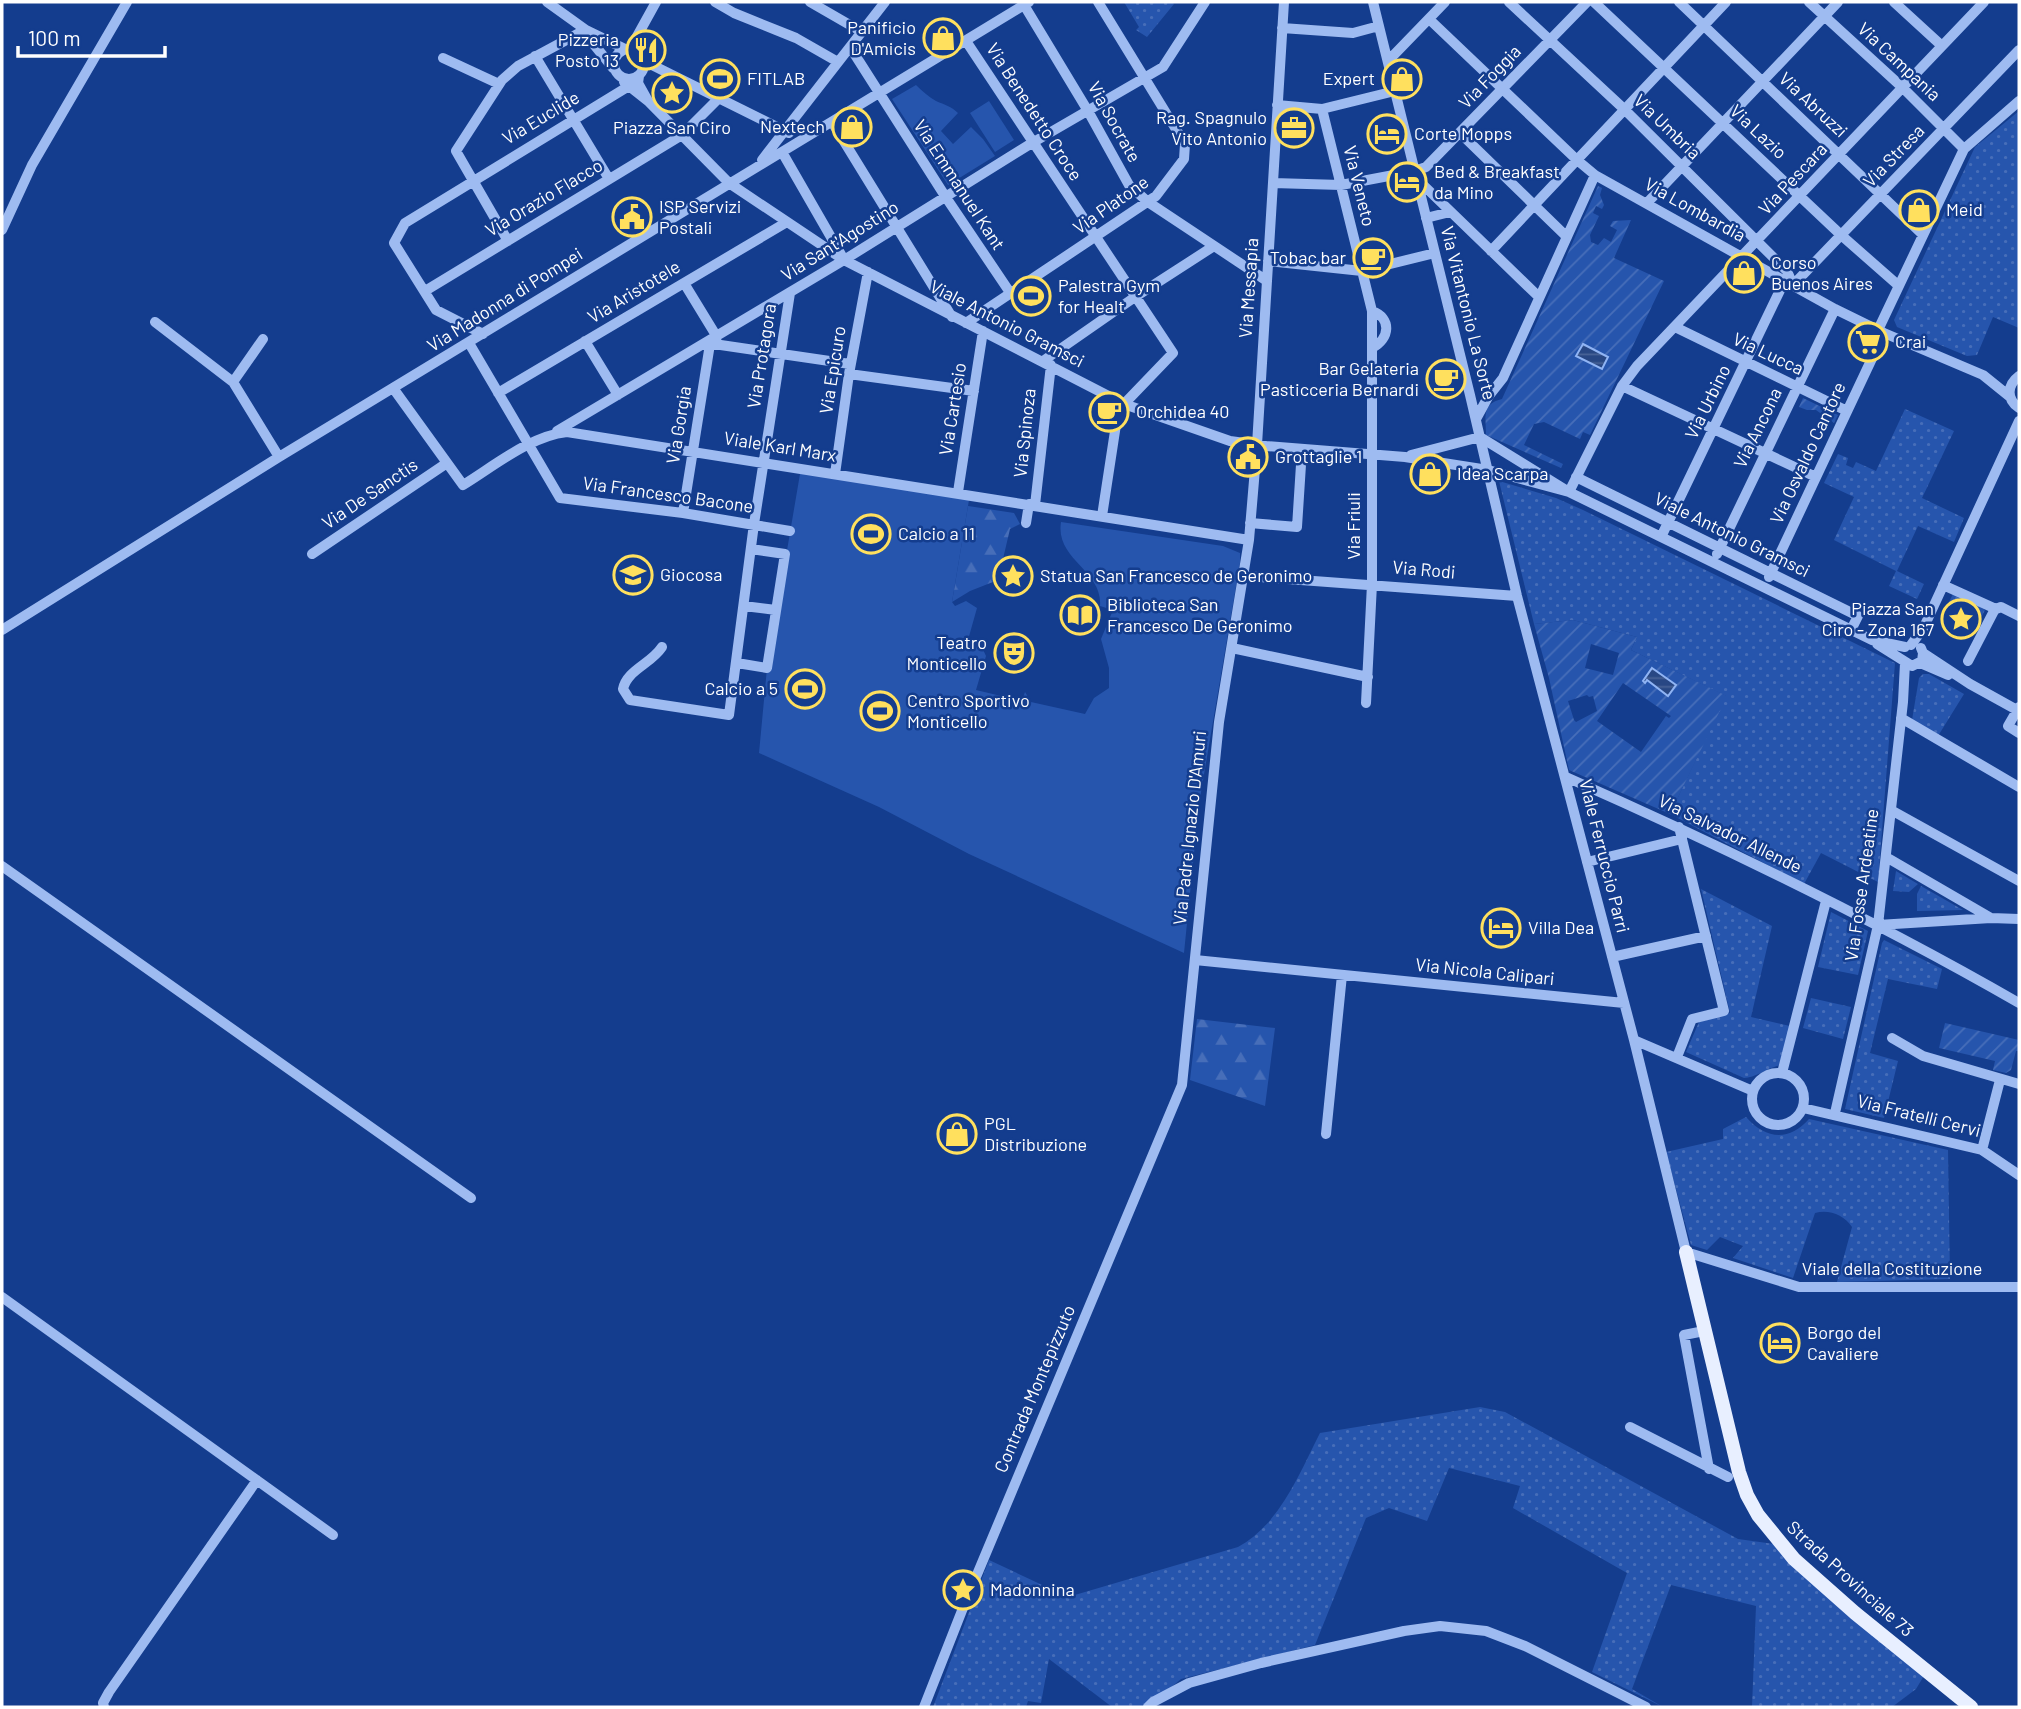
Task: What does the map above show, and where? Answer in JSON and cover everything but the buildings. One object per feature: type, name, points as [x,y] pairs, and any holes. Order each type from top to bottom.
[{"type":"main road","name":"Strada Provinciale 73","points":[[1686,1252],[1739,1472],[1747,1496],[1758,1515],[1794,1559],[1971,1707]]},
{"type":"street","points":[[2,230],[28,174],[127,2]]},
{"type":"street","name":"Viale Antonio Gramsci","points":[[547,2],[579,28],[629,86],[648,101],[729,183],[844,260],[1124,404],[1230,441],[1405,457],[1488,470],[1569,492]]},
{"type":"street","points":[[644,61],[639,76],[625,80],[615,71],[614,58],[628,49],[656,2]]},
{"type":"street","points":[[715,2],[734,13],[796,38],[838,62]]},
{"type":"street","points":[[810,2],[862,32]]},
{"type":"street","points":[[758,165],[886,2]]},
{"type":"street","name":"Via Platone","points":[[966,323],[1148,202],[1169,182],[1184,159],[1186,149],[1098,2]]},
{"type":"street","name":"Via Sant'Agostino","points":[[552,434],[711,341],[1032,143],[1163,67],[1205,2]]},
{"type":"street","name":"Via Messapia","points":[[1245,576],[1257,445],[1284,2]]},
{"type":"street","name":"Via Vitantonio La Sorte","points":[[1373,2],[1488,470]]},
{"type":"street","points":[[1388,61],[1445,2]]},
{"type":"street","name":"Via Umbria","points":[[1509,2],[1758,241],[1787,271],[1789,282]]},
{"type":"street","name":"Via Foggia","points":[[1416,175],[1587,2]]},
{"type":"street","name":"Via Lazio","points":[[1594,2],[1840,235],[1899,286]]},
{"type":"street","name":"Via Abruzzi","points":[[1679,2],[1922,234]]},
{"type":"street","points":[[1491,251],[1726,2]]},
{"type":"street","name":"Via Campania","points":[[1809,2],[1903,88],[1964,149]]},
{"type":"street","points":[[1647,203],[1838,2]]},
{"type":"street","points":[[1894,2],[1942,46]]},
{"type":"street","name":"Via Madonna di Pompei","points":[[2,630],[279,457],[1026,3]]},
{"type":"street","name":"Via Socrate","points":[[1026,3],[1129,185],[1148,202],[1267,281]]},
{"type":"street","name":"Via Pescara","points":[[1569,492],[1622,386],[1637,366],[1840,155],[1978,4]]},
{"type":"street","name":"Via Lombardia","points":[[1429,19],[1595,175],[1835,309],[1983,375],[2014,402]]},
{"type":"street","points":[[1282,29],[1353,33],[1379,26]]},
{"type":"street","points":[[508,241],[456,151],[499,84],[518,66],[579,28]]},
{"type":"street","name":"Viale Antonio Gramsci","points":[[579,28],[628,49]]},
{"type":"street","name":"Via Benedetto Croce","points":[[966,41],[1173,353],[1124,404]]},
{"type":"street","name":"Via Emmanuel Kant","points":[[850,47],[1011,294]]},
{"type":"street","points":[[628,49],[639,53],[644,61],[800,141]]},
{"type":"street","name":"Via Stresa","points":[[1789,282],[1881,195],[2019,50]]},
{"type":"street","points":[[535,56],[609,179]]},
{"type":"street","points":[[443,58],[499,84]]},
{"type":"street","name":"Viale Antonio Gramsci","points":[[639,76],[638,83],[648,101]]},
{"type":"street","name":"Via Euclide","points":[[425,291],[394,243],[405,223],[629,86]]},
{"type":"street","points":[[1278,105],[1322,109],[1395,91]]},
{"type":"street","name":"Via Orazio Flacco","points":[[425,291],[682,135],[719,98]]},
{"type":"street","name":"Via Osvaldo Cantore","points":[[1764,587],[1847,411],[1922,234],[1964,149],[2019,101]]},
{"type":"street","name":"Via Veneto","points":[[1322,109],[1362,271]]},
{"type":"street","points":[[832,122],[952,317]]},
{"type":"street","points":[[1460,133],[1567,237]]},
{"type":"street","points":[[783,134],[780,142],[844,260]]},
{"type":"street","points":[[1273,183],[1340,186],[1416,175],[1450,212],[1539,297]]},
{"type":"street","points":[[1476,419],[1503,378],[1595,175]]},
{"type":"street","points":[[1426,218],[1450,212]]},
{"type":"street","name":"Via Aristotele","points":[[498,393],[787,222]]},
{"type":"street","points":[[1047,363],[1135,297],[1214,246]]},
{"type":"street","points":[[1268,261],[1362,271],[1435,253]]},
{"type":"street","name":"Via Friuli","points":[[1362,271],[1372,311],[1372,584],[1366,703]]},
{"type":"street","name":"Via Epicuro","points":[[835,474],[849,369],[867,272]]},
{"type":"street","name":"Via Urbino","points":[[1661,537],[1789,282]]},
{"type":"street","points":[[684,283],[711,341],[974,391]]},
{"type":"street","points":[[425,291],[436,310],[483,334]]},
{"type":"street","name":"Via Protagora","points":[[662,647],[656,657],[625,680],[622,689],[630,700],[729,715],[754,524],[790,293]]},
{"type":"street","name":"Via Ancona","points":[[1713,563],[1835,309]]},
{"type":"street","points":[[155,322],[233,382],[279,457]]},
{"type":"street","name":"Via Lucca","points":[[1675,327],[1847,411]]},
{"type":"street","name":"Via Cartesio","points":[[958,492],[983,331]]},
{"type":"street","points":[[233,382],[263,339]]},
{"type":"street","points":[[586,341],[618,395]]},
{"type":"street","name":"Via Gorgia","points":[[683,513],[711,341]]},
{"type":"street","points":[[469,343],[529,445]]},
{"type":"street","name":"Via Spinoza","points":[[1032,504],[1047,363]]},
{"type":"street","name":"Via Lombardia","points":[[1983,375],[2017,378]]},
{"type":"street","points":[[2010,438],[2014,402],[2010,387],[2017,378]]},
{"type":"street","points":[[1622,386],[1816,477]]},
{"type":"street","points":[[393,388],[447,463]]},
{"type":"street","points":[[1470,395],[1495,389]]},
{"type":"street","points":[[1102,516],[1117,418],[1124,404]]},
{"type":"street","points":[[1913,656],[2019,421]]},
{"type":"street","name":"Viale Karl Marx","points":[[447,463],[463,485],[529,445],[552,434],[567,432],[1249,540]]},
{"type":"street","name":"Viale Antonio Gramsci","points":[[1405,457],[1479,437],[1569,492],[2019,709]]},
{"type":"street","name":"Via Francesco Bacone","points":[[529,445],[560,498],[683,513],[790,531]]},
{"type":"street","points":[[1250,523],[1297,527],[1303,449]]},
{"type":"street","name":"Via De Sanctis","points":[[312,554],[447,463]]},
{"type":"street","name":"Viale Ferruccio Parri","points":[[1488,470],[1517,596],[1625,1003],[1686,1252]]},
{"type":"street","name":"Viale Antonio Gramsci","points":[[1576,477],[1858,616],[1851,630]]},
{"type":"street","points":[[1026,523],[1032,504]]},
{"type":"street","points":[[737,663],[767,668],[785,554],[751,549]]},
{"type":"street","name":"Via Rodi","points":[[1245,576],[1517,596]]},
{"type":"street","name":"Via Padre Ignazio D'Amuri","points":[[1182,1085],[1219,722],[1245,576]]},
{"type":"street","points":[[1943,585],[2019,616]]},
{"type":"street","points":[[744,606],[776,610]]},
{"type":"street","points":[[1968,661],[1995,608]]},
{"type":"street","points":[[1232,648],[1368,677]]},
{"type":"street","name":"Via Fosse Ardeatine","points":[[1835,1113],[1878,925],[1903,702],[1913,656]]},
{"type":"street","points":[[2019,709],[2008,726],[2019,733]]},
{"type":"street","points":[[1901,718],[2019,787]]},
{"type":"street","name":"Via Salvador Allende","points":[[1566,777],[1878,925],[2019,1003]]},
{"type":"street","points":[[1891,810],[2019,881]]},
{"type":"street","points":[[1587,862],[1680,833],[1724,1011],[1692,1019],[1677,1057]]},
{"type":"street","points":[[1886,857],[1991,918]]},
{"type":"street","points":[[2,866],[471,1198]]},
{"type":"street","points":[[1782,1073],[1826,901]]},
{"type":"street","points":[[1878,925],[1991,918],[2019,919]]},
{"type":"street","points":[[1612,957],[1706,936]]},
{"type":"street","name":"Via Nicola Calipari","points":[[1195,960],[1625,1003]]},
{"type":"street","points":[[1326,1134],[1342,975]]},
{"type":"street","points":[[1892,1038],[1923,1056],[2019,1084]]},
{"type":"street","points":[[1634,1040],[1753,1091]]},
{"type":"street","points":[[1782,1073],[1799,1083],[1804,1095],[1803,1108],[1796,1118],[1786,1125],[1767,1123],[1754,1110],[1753,1091],[1765,1077],[1782,1073]]},
{"type":"street","points":[[1982,1150],[2000,1080]]},
{"type":"street","name":"Contrada Montepizzuto","points":[[924,1707],[1182,1085]]},
{"type":"street","name":"Via Fratelli Cervi","points":[[1803,1108],[1835,1113],[1982,1150],[2019,1175]]},
{"type":"street","name":"Viale della Costituzione","points":[[1686,1252],[1799,1287],[2019,1287]]},
{"type":"street","points":[[2,1297],[333,1535]]},
{"type":"street","points":[[1704,1331],[1684,1335],[1709,1469]]},
{"type":"street","points":[[1630,1427],[1728,1477]]},
{"type":"street","points":[[104,1707],[103,1703],[109,1692],[257,1480]]},
{"type":"street","points":[[1148,1707],[1189,1683],[1326,1648],[1440,1626],[1486,1631],[1525,1646],[1646,1707]]},
{"type":"green space","points":[[1124,2],[1174,4],[1147,37],[1136,30],[1139,27]]},
{"type":"green space","points":[[916,85],[933,99],[958,113],[941,131],[953,144],[971,127],[995,156],[948,185],[892,99]]},
{"type":"green space","points":[[989,101],[1014,140],[995,152],[970,113]]},
{"type":"green space","points":[[2019,111],[2019,328],[1993,317],[1977,355],[1967,356],[1897,327],[1894,320],[1975,147]]},
{"type":"green space","points":[[1598,186],[1602,188],[1600,195],[1604,205],[1602,209],[1596,206],[1593,213],[1599,216],[1590,235],[1591,242],[1598,245],[1604,238],[1611,242],[1617,230],[1610,226],[1613,221],[1631,220],[1614,258],[1664,281],[1590,435],[1583,432],[1580,439],[1544,422],[1534,424],[1524,445],[1563,464],[1561,468],[1486,435],[1486,412],[1491,404],[1502,399]]},
{"type":"green space","points":[[1803,398],[1838,415],[1834,423],[1816,410],[1799,407]]},
{"type":"green space","points":[[1905,409],[1954,431],[1922,498],[1964,518],[1954,542],[1918,526],[1897,571],[1924,584],[1917,599],[1889,586],[1896,571],[1834,540],[1854,497],[1824,483],[1838,454],[1848,458],[1846,465],[1853,468],[1856,462],[1876,471]]},
{"type":"green space","name":"Centro Sportivo Monticello","points":[[801,468],[970,494],[952,602],[955,606],[966,601],[977,608],[968,640],[980,643],[986,656],[976,690],[1022,701],[1025,692],[1031,702],[1085,714],[1094,698],[1109,688],[1109,668],[1101,639],[1113,610],[1100,606],[1094,583],[1065,546],[1061,535],[1061,522],[1223,546],[1240,553],[1199,804],[1184,953],[969,854],[879,807],[759,753],[767,668]]},
{"type":"green space","points":[[1499,481],[1556,498],[1583,510],[1895,663],[1878,882],[1821,853],[1804,884],[1670,814],[1726,696],[1631,650],[1637,637],[1573,620],[1534,624]]},
{"type":"green space","points":[[968,506],[1014,513],[1020,524],[1010,529],[998,580],[970,591],[952,602]]},
{"type":"green space","points":[[1953,594],[1963,599],[1958,612],[1968,618],[1977,605],[1985,610],[1971,637],[1962,632],[1962,626],[1952,620],[1947,623],[1942,616]]},
{"type":"green space","points":[[1573,620],[1637,637],[1631,650],[1727,696],[1670,814],[1569,770],[1534,624]],"holes":[[[1591,644],[1619,653],[1613,675],[1585,668]],[[1623,683],[1671,716],[1666,716],[1641,752],[1597,721]],[[1587,695],[1593,696],[1597,711],[1576,722],[1568,701]]]},
{"type":"green space","points":[[1923,674],[1929,674],[1964,694],[1938,736],[1912,720],[1919,678]]},
{"type":"green space","points":[[1896,871],[1918,884],[1909,892],[1893,891]]},
{"type":"green space","points":[[1921,886],[1963,910],[1917,911],[1917,894]]},
{"type":"green space","points":[[1701,889],[1772,926],[1751,1017],[1790,1026],[1780,1065],[1748,1078],[1686,1052],[1699,1022],[1730,1013]]},
{"type":"green space","points":[[1831,912],[1868,931],[1858,975],[1818,967]]},
{"type":"green space","points":[[1884,940],[1942,969],[1937,989],[1888,979],[1870,1053],[1898,1061],[1884,1118],[1845,1109]]},
{"type":"green space","points":[[1811,998],[1851,1007],[1843,1039],[1803,1028]]},
{"type":"green space","points":[[1197,1019],[1275,1028],[1265,1106],[1190,1080]]},
{"type":"green space","points":[[1945,1023],[2019,1040],[2019,1051],[2016,1051],[2011,1070],[2006,1073],[1993,1070],[1995,1061],[1939,1048]]},
{"type":"green space","points":[[1746,1117],[1761,1130],[1777,1135],[1793,1131],[1809,1119],[1948,1150],[1950,1279],[1837,1282],[1852,1227],[1840,1216],[1826,1212],[1815,1213],[1793,1278],[1733,1258],[1743,1246],[1720,1237],[1707,1250],[1691,1245],[1666,1152],[1723,1139],[1723,1129]]},
{"type":"green space","points":[[1480,1407],[1505,1412],[1738,1539],[1774,1544],[1925,1674],[1916,1689],[1892,1707],[1752,1707],[1756,1606],[1671,1585],[1632,1689],[1663,1707],[1592,1672],[1627,1573],[1513,1508],[1520,1486],[1449,1468],[1427,1521],[1389,1508],[1366,1518],[1315,1645],[1181,1679],[1148,1707],[1112,1707],[1049,1659],[1041,1703],[1028,1701],[1026,1707],[933,1707],[989,1560],[1068,1597],[1238,1547],[1253,1537],[1277,1512],[1320,1433]]},
{"type":"shaded area","points":[[1583,344],[1608,357],[1602,369],[1576,356]]},
{"type":"shaded area","points":[[1652,668],[1676,685],[1668,696],[1647,680],[1645,683],[1643,681]]},
{"type":"place","name":"Panificio D'Amicis","points":[[943,38]]},
{"type":"place","name":"Pizzeria Posto 13","points":[[646,50]]},
{"type":"place","name":"FITLAB","points":[[720,79]]},
{"type":"place","name":"Expert","points":[[1402,79]]},
{"type":"place","name":"Piazza San Ciro","points":[[672,93]]},
{"type":"place","name":"Nextech","points":[[852,127]]},
{"type":"place","name":"Rag. Spagnulo Vito Antonio","points":[[1294,128]]},
{"type":"place","name":"Corte Mopps","points":[[1387,134]]},
{"type":"place","name":"Bed & Breakfast da Mino","points":[[1407,182]]},
{"type":"place","name":"Meid","points":[[1919,210]]},
{"type":"place","name":"ISP Servizi Postali","points":[[632,217]]},
{"type":"place","name":"Tobac bar","points":[[1373,258]]},
{"type":"place","name":"Corso Buenos Aires","points":[[1744,273]]},
{"type":"place","name":"Palestra Gym for Healt","points":[[1031,296]]},
{"type":"place","name":"Crai","points":[[1868,342]]},
{"type":"place","name":"Bar Gelateria Pasticceria Bernardi","points":[[1446,379]]},
{"type":"place","name":"Orchidea 40","points":[[1109,412]]},
{"type":"place","name":"Grottaglie 1","points":[[1248,457]]},
{"type":"place","name":"Idea Scarpa","points":[[1430,474]]},
{"type":"place","name":"Calcio a 11","points":[[871,534]]},
{"type":"place","name":"Giocosa","points":[[633,575]]},
{"type":"place","name":"Statua San Francesco de Geronimo","points":[[1013,576]]},
{"type":"place","name":"Biblioteca San Francesco De Geronimo","points":[[1080,615]]},
{"type":"place","name":"Piazza San Ciro - Zona 167","points":[[1961,619]]},
{"type":"place","name":"Teatro Monticello","points":[[1014,653]]},
{"type":"place","name":"Calcio a 5","points":[[805,689]]},
{"type":"place","name":"Centro Sportivo Monticello","points":[[880,711]]},
{"type":"place","name":"Villa Dea","points":[[1501,928]]},
{"type":"place","name":"PGL Distribuzione","points":[[957,1134]]},
{"type":"place","name":"Borgo del Cavaliere","points":[[1780,1343]]},
{"type":"place","name":"Madonnina","points":[[963,1590]]}]
